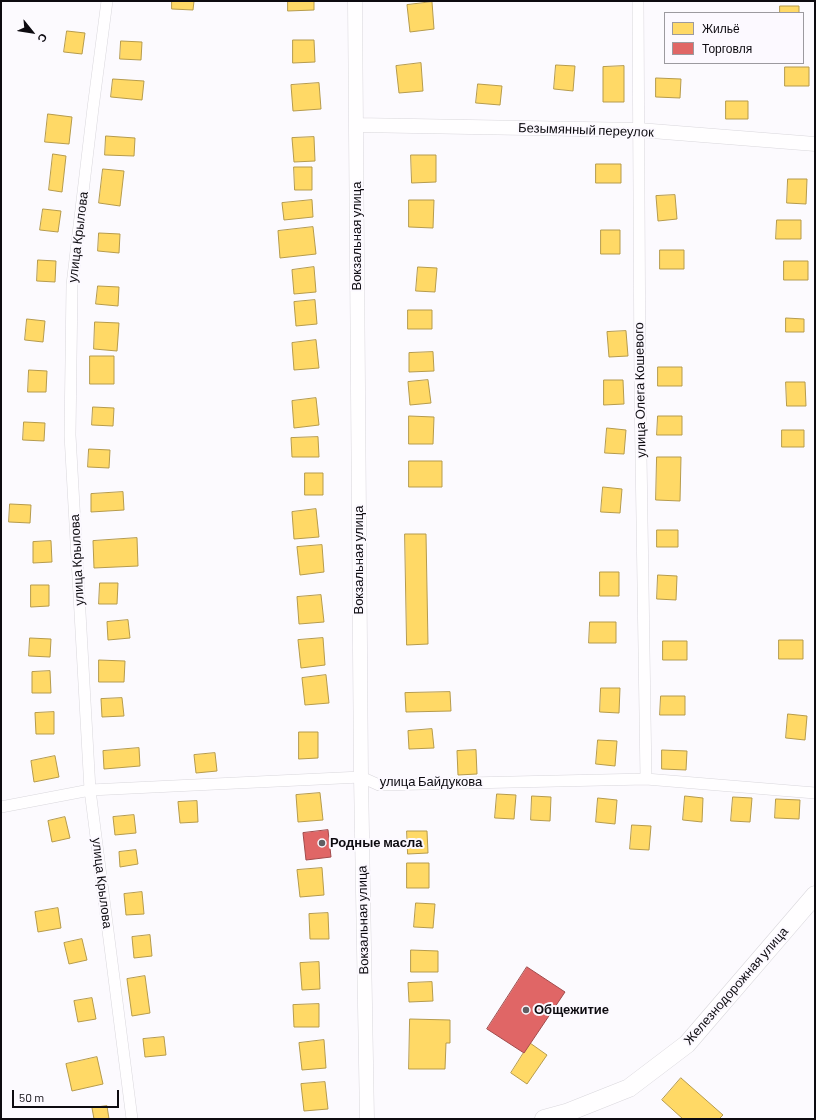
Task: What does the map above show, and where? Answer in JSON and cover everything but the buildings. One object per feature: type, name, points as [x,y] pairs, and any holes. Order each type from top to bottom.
[{"type":"main road","name":"Железнодорожная улица","points":[[544,1119],[566,1113],[629,1088],[687,1044],[815,895]]},
{"type":"street","name":"улица Крылова","points":[[107,1],[72,286],[70,436],[90,790],[132,1119]]},
{"type":"street","name":"Вокзальная улица","points":[[355,1],[361,777],[367,1119]]},
{"type":"street","name":"улица Олега Кошевого","points":[[638,1],[640,382],[646,779]]},
{"type":"street","name":"Безымянный переулок","points":[[357,125],[639,130],[815,144]]},
{"type":"street","name":"улица Байдукова","points":[[1,807],[90,790],[361,777],[379,785],[646,779],[815,793]]},
{"type":"place","name":"Родные масла","points":[[322,843]]},
{"type":"place","name":"Общежитие","points":[[526,1010]]}]
